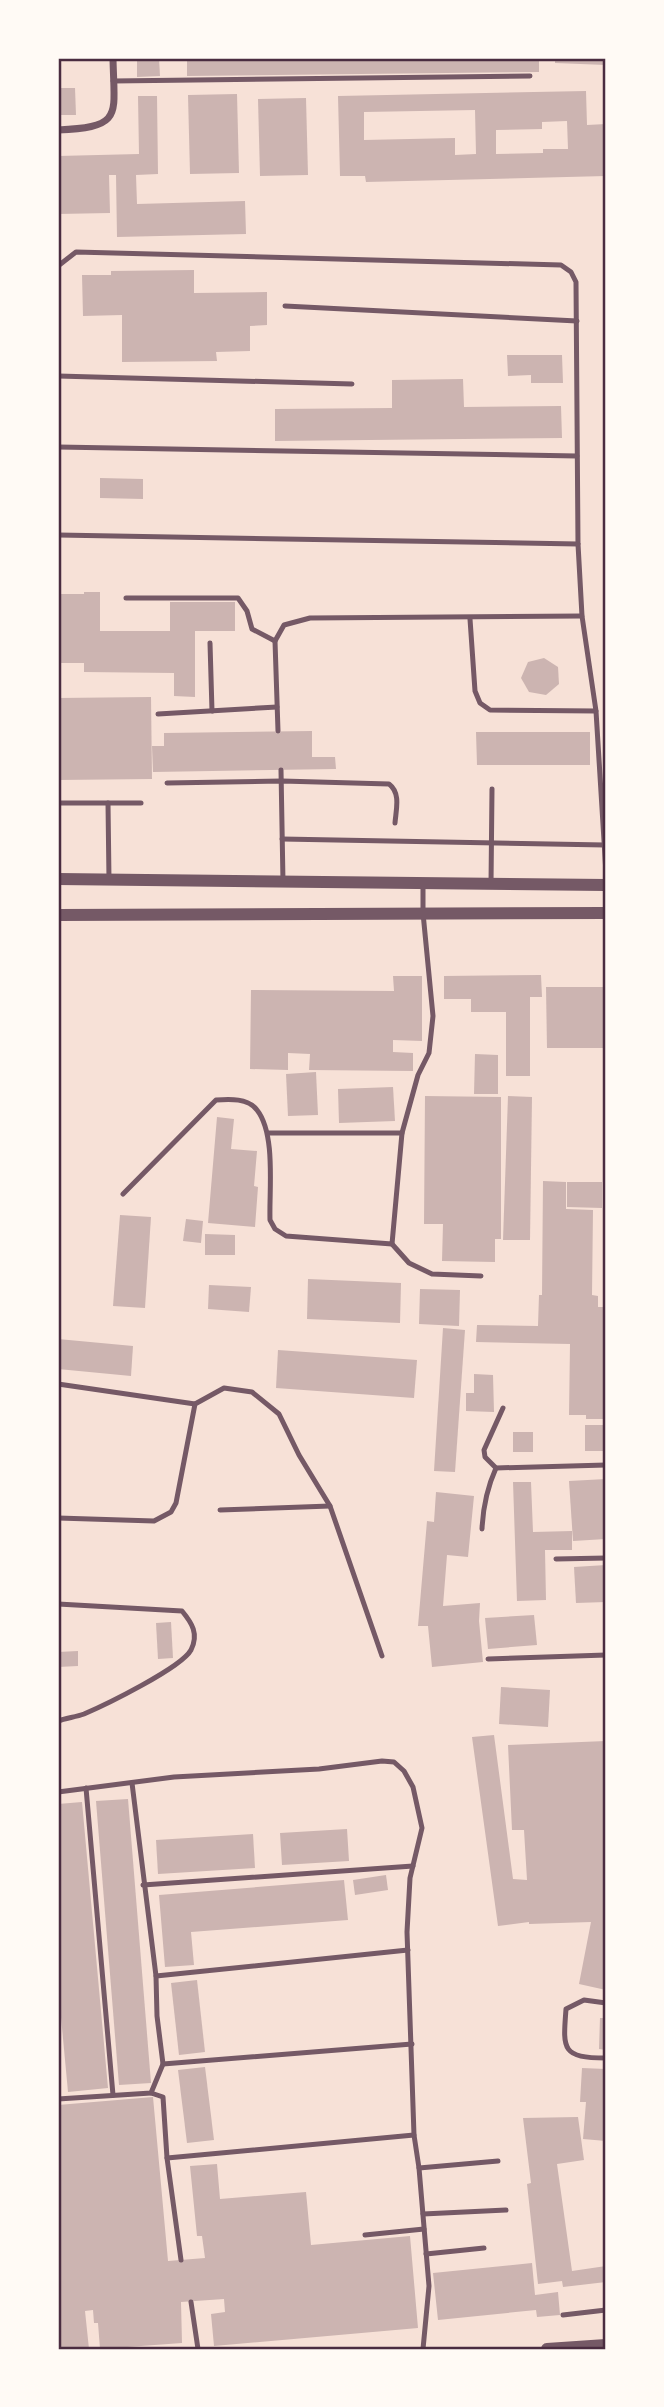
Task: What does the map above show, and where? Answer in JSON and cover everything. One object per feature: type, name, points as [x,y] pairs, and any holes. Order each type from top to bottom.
[{"type":"street","points":[[58,130],[94,128],[104,122],[114,107],[113,58]]},
{"type":"street","points":[[58,879],[606,885]]},
{"type":"street","points":[[58,915],[606,913]]},
{"type":"street","points":[[547,2349],[606,2344]]},
{"type":"lane","points":[[113,81],[530,76]]},
{"type":"lane","points":[[58,266],[76,252],[561,265],[571,272],[576,282],[578,544],[582,616],[596,711],[606,873]]},
{"type":"lane","points":[[285,306],[577,321]]},
{"type":"lane","points":[[58,376],[352,384]]},
{"type":"lane","points":[[58,447],[577,456]]},
{"type":"lane","points":[[58,535],[578,544]]},
{"type":"lane","points":[[125,598],[238,598],[247,611],[252,629],[275,641]]},
{"type":"lane","points":[[278,731],[275,641],[285,625],[310,618],[470,619],[582,616]]},
{"type":"lane","points":[[470,619],[475,691],[480,703],[490,710],[596,711]]},
{"type":"lane","points":[[210,643],[212,710]]},
{"type":"lane","points":[[158,714],[277,707]]},
{"type":"lane","points":[[281,770],[283,881]]},
{"type":"lane","points":[[167,783],[282,781],[389,784],[395,788],[397,794],[395,823]]},
{"type":"lane","points":[[491,884],[492,789]]},
{"type":"lane","points":[[61,803],[141,803]]},
{"type":"lane","points":[[108,803],[109,880]]},
{"type":"lane","points":[[282,839],[606,844]]},
{"type":"lane","points":[[423,883],[423,913],[433,1016],[429,1053],[418,1075],[402,1133],[392,1244],[409,1264],[432,1274],[481,1276]]},
{"type":"lane","points":[[123,1194],[216,1100],[237,1098],[257,1108],[268,1133],[270,1220],[275,1229],[286,1236],[296,1238],[392,1244]]},
{"type":"lane","points":[[268,1133],[402,1133]]},
{"type":"lane","points":[[58,1384],[195,1404],[224,1388],[251,1392],[279,1414],[330,1506],[382,1656]]},
{"type":"lane","points":[[58,1518],[154,1521],[171,1512],[176,1503],[195,1404]]},
{"type":"lane","points":[[503,1408],[484,1450],[485,1457],[496,1468],[606,1465]]},
{"type":"lane","points":[[482,1529],[482,1510],[496,1468]]},
{"type":"lane","points":[[220,1510],[330,1506]]},
{"type":"lane","points":[[555,1559],[606,1558]]},
{"type":"lane","points":[[58,1604],[182,1611],[193,1624],[194,1638],[190,1652],[133,1690],[83,1714],[58,1721]]},
{"type":"lane","points":[[488,1659],[606,1656]]},
{"type":"lane","points":[[58,1792],[174,1777],[319,1769],[382,1761],[394,1762],[404,1771],[413,1787],[422,1828],[408,1897],[408,1950],[414,2135],[429,2286],[423,2349]]},
{"type":"lane","points":[[132,1783],[156,1976],[157,2016],[163,2064],[151,2093]]},
{"type":"lane","points":[[86,1788],[113,2095]]},
{"type":"lane","points":[[143,1885],[413,1866]]},
{"type":"lane","points":[[156,1976],[408,1950]]},
{"type":"lane","points":[[606,2003],[584,2000],[566,2009],[564,2042],[569,2051],[583,2058],[606,2057]]},
{"type":"lane","points":[[163,2064],[412,2044]]},
{"type":"lane","points":[[58,2099],[151,2093],[163,2097],[167,2158],[181,2260]]},
{"type":"lane","points":[[167,2158],[414,2135]]},
{"type":"lane","points":[[419,2168],[498,2161]]},
{"type":"lane","points":[[423,2214],[506,2210]]},
{"type":"lane","points":[[365,2235],[424,2229]]},
{"type":"lane","points":[[426,2254],[484,2248]]},
{"type":"lane","points":[[191,2302],[198,2349]]},
{"type":"lane","points":[[563,2315],[606,2310]]},
{"type":"building","points":[[137,58],[159,58],[160,76],[137,77]]},
{"type":"building","points":[[187,58],[539,58],[539,72],[187,76]]},
{"type":"building","points":[[555,58],[606,58],[606,65],[555,63]]},
{"type":"building","points":[[58,88],[75,88],[76,115],[58,115]]},
{"type":"building","points":[[586,91],[587,125],[606,124],[606,176],[366,182],[365,176],[340,176],[338,96]],"holes":[[[475,110],[476,154],[455,155],[455,138],[364,140],[364,112]],[[567,121],[568,149],[543,149],[543,153],[496,154],[496,130],[542,129],[542,122]]]},
{"type":"building","points":[[237,94],[239,173],[190,174],[188,95]]},
{"type":"building","points":[[138,96],[157,96],[158,174],[136,175],[137,204],[245,201],[246,234],[117,237],[116,175],[109,175],[110,213],[58,214],[58,156],[139,154]]},
{"type":"building","points":[[306,98],[308,175],[260,176],[258,99]]},
{"type":"building","points":[[194,270],[194,293],[267,292],[267,325],[250,326],[250,351],[216,352],[217,361],[122,362],[122,315],[83,316],[82,275],[111,275],[111,271]]},
{"type":"building","points":[[507,355],[562,355],[563,383],[531,383],[531,375],[508,376]]},
{"type":"building","points":[[463,379],[464,407],[561,406],[562,438],[275,441],[275,409],[392,408],[392,380]]},
{"type":"building","points":[[100,478],[143,479],[143,499],[100,498]]},
{"type":"building","points":[[100,592],[100,631],[170,631],[170,602],[235,602],[235,631],[195,631],[195,697],[174,696],[174,673],[84,672],[84,663],[58,663],[61,594]]},
{"type":"building","points":[[544,658],[558,667],[559,684],[546,695],[529,692],[521,678],[528,662]]},
{"type":"building","points":[[151,697],[152,779],[58,780],[58,698]]},
{"type":"building","points":[[312,731],[312,757],[335,757],[336,769],[153,772],[152,746],[164,746],[164,733]]},
{"type":"building","points":[[476,732],[590,732],[590,765],[477,765]]},
{"type":"building","points":[[541,975],[542,997],[530,997],[530,1076],[506,1076],[506,1012],[471,1012],[471,999],[444,999],[444,976]]},
{"type":"building","points":[[393,976],[422,976],[422,1041],[393,1040],[393,1052],[413,1053],[413,1071],[309,1070],[310,1054],[288,1053],[288,1070],[250,1069],[251,990],[394,991]]},
{"type":"building","points":[[546,987],[606,987],[606,1048],[547,1048]]},
{"type":"building","points":[[475,1054],[498,1055],[498,1094],[474,1094]]},
{"type":"building","points":[[316,1072],[318,1115],[288,1116],[286,1074]]},
{"type":"building","points":[[393,1087],[395,1121],[339,1123],[338,1089]]},
{"type":"building","points":[[425,1096],[501,1097],[501,1239],[495,1239],[495,1262],[442,1261],[443,1224],[424,1224]]},
{"type":"building","points":[[508,1096],[532,1097],[530,1240],[503,1240]]},
{"type":"building","points":[[217,1117],[234,1119],[231,1149],[257,1151],[255,1227],[208,1223]]},
{"type":"building","points":[[543,1181],[566,1182],[566,1209],[593,1210],[592,1295],[598,1296],[598,1307],[606,1307],[606,1419],[586,1419],[586,1415],[569,1415],[570,1344],[476,1342],[477,1325],[538,1326],[539,1295],[542,1295]]},
{"type":"building","points":[[567,1182],[602,1182],[602,1208],[567,1207]]},
{"type":"building","points":[[120,1215],[151,1217],[145,1308],[113,1306]]},
{"type":"building","points":[[186,1219],[203,1221],[201,1243],[183,1241]]},
{"type":"building","points":[[205,1234],[235,1235],[235,1255],[205,1255]]},
{"type":"building","points":[[308,1279],[401,1283],[400,1323],[307,1319]]},
{"type":"building","points":[[209,1285],[251,1287],[249,1312],[208,1309]]},
{"type":"building","points":[[420,1289],[460,1290],[459,1326],[419,1324]]},
{"type":"building","points":[[443,1328],[465,1330],[455,1472],[434,1471]]},
{"type":"building","points":[[58,1339],[133,1346],[131,1376],[58,1369]]},
{"type":"building","points":[[278,1350],[417,1360],[414,1398],[276,1388]]},
{"type":"building","points":[[474,1374],[493,1375],[494,1412],[466,1411],[466,1393],[474,1393]]},
{"type":"building","points":[[585,1425],[606,1425],[606,1451],[585,1451]]},
{"type":"building","points":[[513,1432],[533,1432],[533,1452],[513,1452]]},
{"type":"building","points":[[606,1479],[606,1539],[573,1541],[569,1481]]},
{"type":"building","points":[[513,1482],[531,1482],[533,1532],[572,1531],[572,1550],[545,1550],[546,1600],[517,1601]]},
{"type":"building","points":[[436,1492],[474,1496],[468,1557],[447,1555],[443,1606],[480,1603],[483,1662],[432,1667],[428,1626],[418,1626],[427,1521],[434,1522]]},
{"type":"building","points":[[606,1565],[606,1602],[576,1603],[574,1567]]},
{"type":"building","points":[[534,1615],[537,1645],[488,1649],[485,1618]]},
{"type":"building","points":[[171,1622],[173,1658],[158,1659],[156,1623]]},
{"type":"building","points":[[78,1651],[78,1666],[58,1667],[58,1652]]},
{"type":"building","points":[[501,1687],[550,1690],[548,1727],[499,1724]]},
{"type":"building","points":[[494,1735],[513,1879],[527,1880],[524,1830],[512,1830],[508,1745],[606,1741],[606,1990],[579,1984],[591,1922],[529,1922],[498,1926],[472,1737]]},
{"type":"building","points":[[128,1799],[151,2083],[119,2085],[96,1801]]},
{"type":"building","points":[[82,1802],[108,2088],[68,2092],[58,1985],[58,1804]]},
{"type":"building","points":[[347,1829],[349,1861],[282,1865],[280,1833]]},
{"type":"building","points":[[253,1834],[255,1868],[158,1874],[156,1840]]},
{"type":"building","points":[[386,1875],[388,1890],[355,1895],[353,1880]]},
{"type":"building","points":[[344,1880],[348,1920],[191,1932],[194,1965],[165,1967],[159,1895]]},
{"type":"building","points":[[197,1980],[205,2052],[179,2055],[171,1983]]},
{"type":"building","points":[[600,2018],[606,2018],[606,2050],[599,2049]]},
{"type":"building","points":[[205,2067],[214,2140],[187,2143],[178,2070]]},
{"type":"building","points":[[582,2068],[606,2069],[606,2141],[583,2139],[586,2102],[580,2102]]},
{"type":"building","points":[[153,2097],[168,2261],[205,2258],[202,2236],[197,2236],[190,2166],[217,2164],[220,2199],[306,2192],[311,2245],[410,2236],[418,2328],[214,2346],[211,2314],[225,2312],[224,2299],[181,2302],[182,2343],[100,2349],[98,2323],[94,2323],[93,2310],[85,2311],[89,2349],[58,2349],[58,2105]]},
{"type":"building","points":[[578,2117],[584,2160],[557,2164],[572,2271],[606,2266],[606,2282],[563,2287],[562,2281],[538,2284],[527,2184],[531,2183],[523,2118]]},
{"type":"building","points":[[532,2263],[535,2295],[558,2292],[560,2315],[537,2317],[536,2310],[438,2320],[433,2273]]}]
